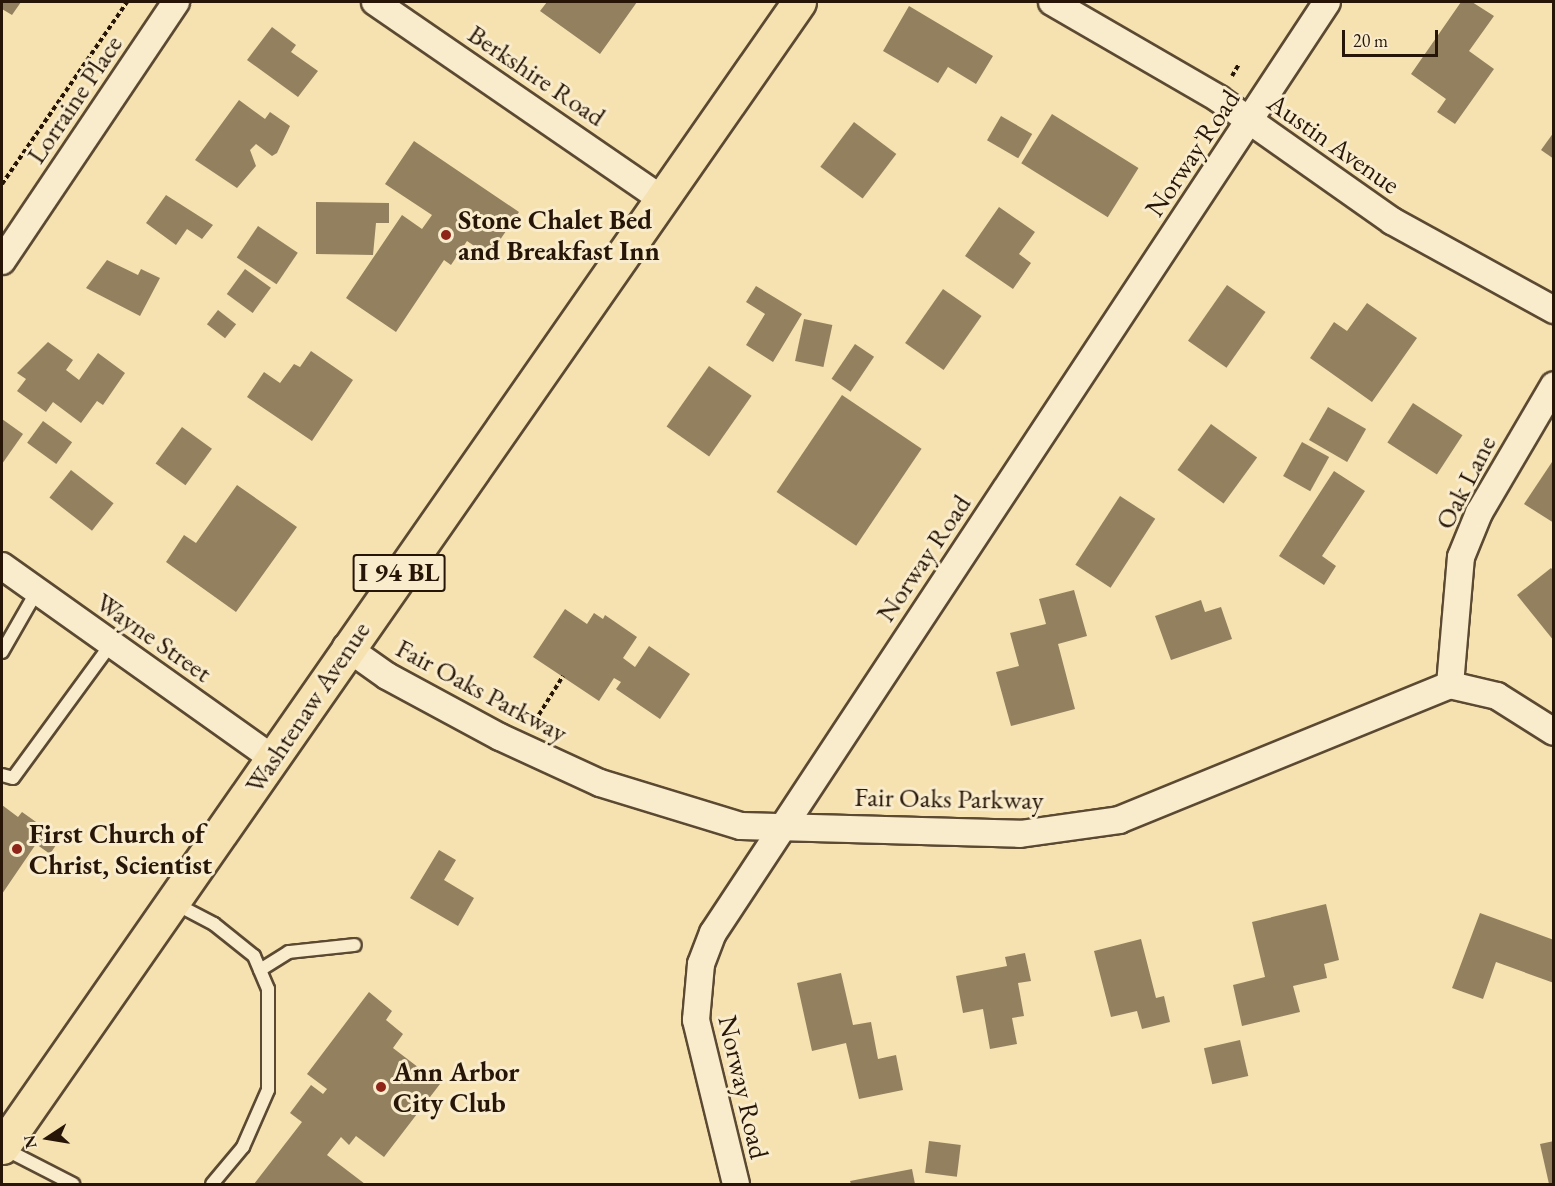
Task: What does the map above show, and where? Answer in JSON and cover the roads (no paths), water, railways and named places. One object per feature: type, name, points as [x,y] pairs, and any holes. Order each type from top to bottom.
[{"type":"main road","name":"Washtenaw Avenue","points":[[2,1147],[173,902],[346,647],[663,200],[799,2]]},
{"type":"street","name":"Lorraine Place","points":[[2,261],[176,2]]},
{"type":"street","name":"Berkshire Road","points":[[375,2],[663,200]]},
{"type":"street","name":"Austin Avenue","points":[[1052,2],[1250,121],[1392,221],[1554,310]]},
{"type":"street","name":"Norway Road","points":[[736,1185],[696,1020],[697,992],[712,933],[1327,2]]},
{"type":"street","name":"Oak Lane","points":[[1450,685],[1461,557],[1479,513],[1554,385]]},
{"type":"street","name":"Wayne Street","points":[[2,566],[272,758]]},
{"type":"street","name":"Fair Oaks Parkway","points":[[346,647],[387,676],[500,737],[600,783],[741,826],[1020,834],[1119,820],[1450,685]]},
{"type":"street","points":[[1450,685],[1497,696],[1554,732]]},
{"type":"lane","points":[[2,652],[37,591]]},
{"type":"lane","points":[[2,776],[13,778],[111,644]]},
{"type":"lane","points":[[173,902],[214,924],[254,956],[268,989],[272,1028],[268,1090],[243,1147],[212,1185]]},
{"type":"lane","points":[[260,970],[289,952],[356,945]]},
{"type":"lane","points":[[2,1147],[73,1185]]},
{"type":"place","name":"Stone Chalet Bed and Breakfast Inn","points":[[446,235]]},
{"type":"place","name":"First Church of Christ, Scientist","points":[[17,849]]},
{"type":"place","name":"Ann Arbor City Club","points":[[381,1087]]}]
